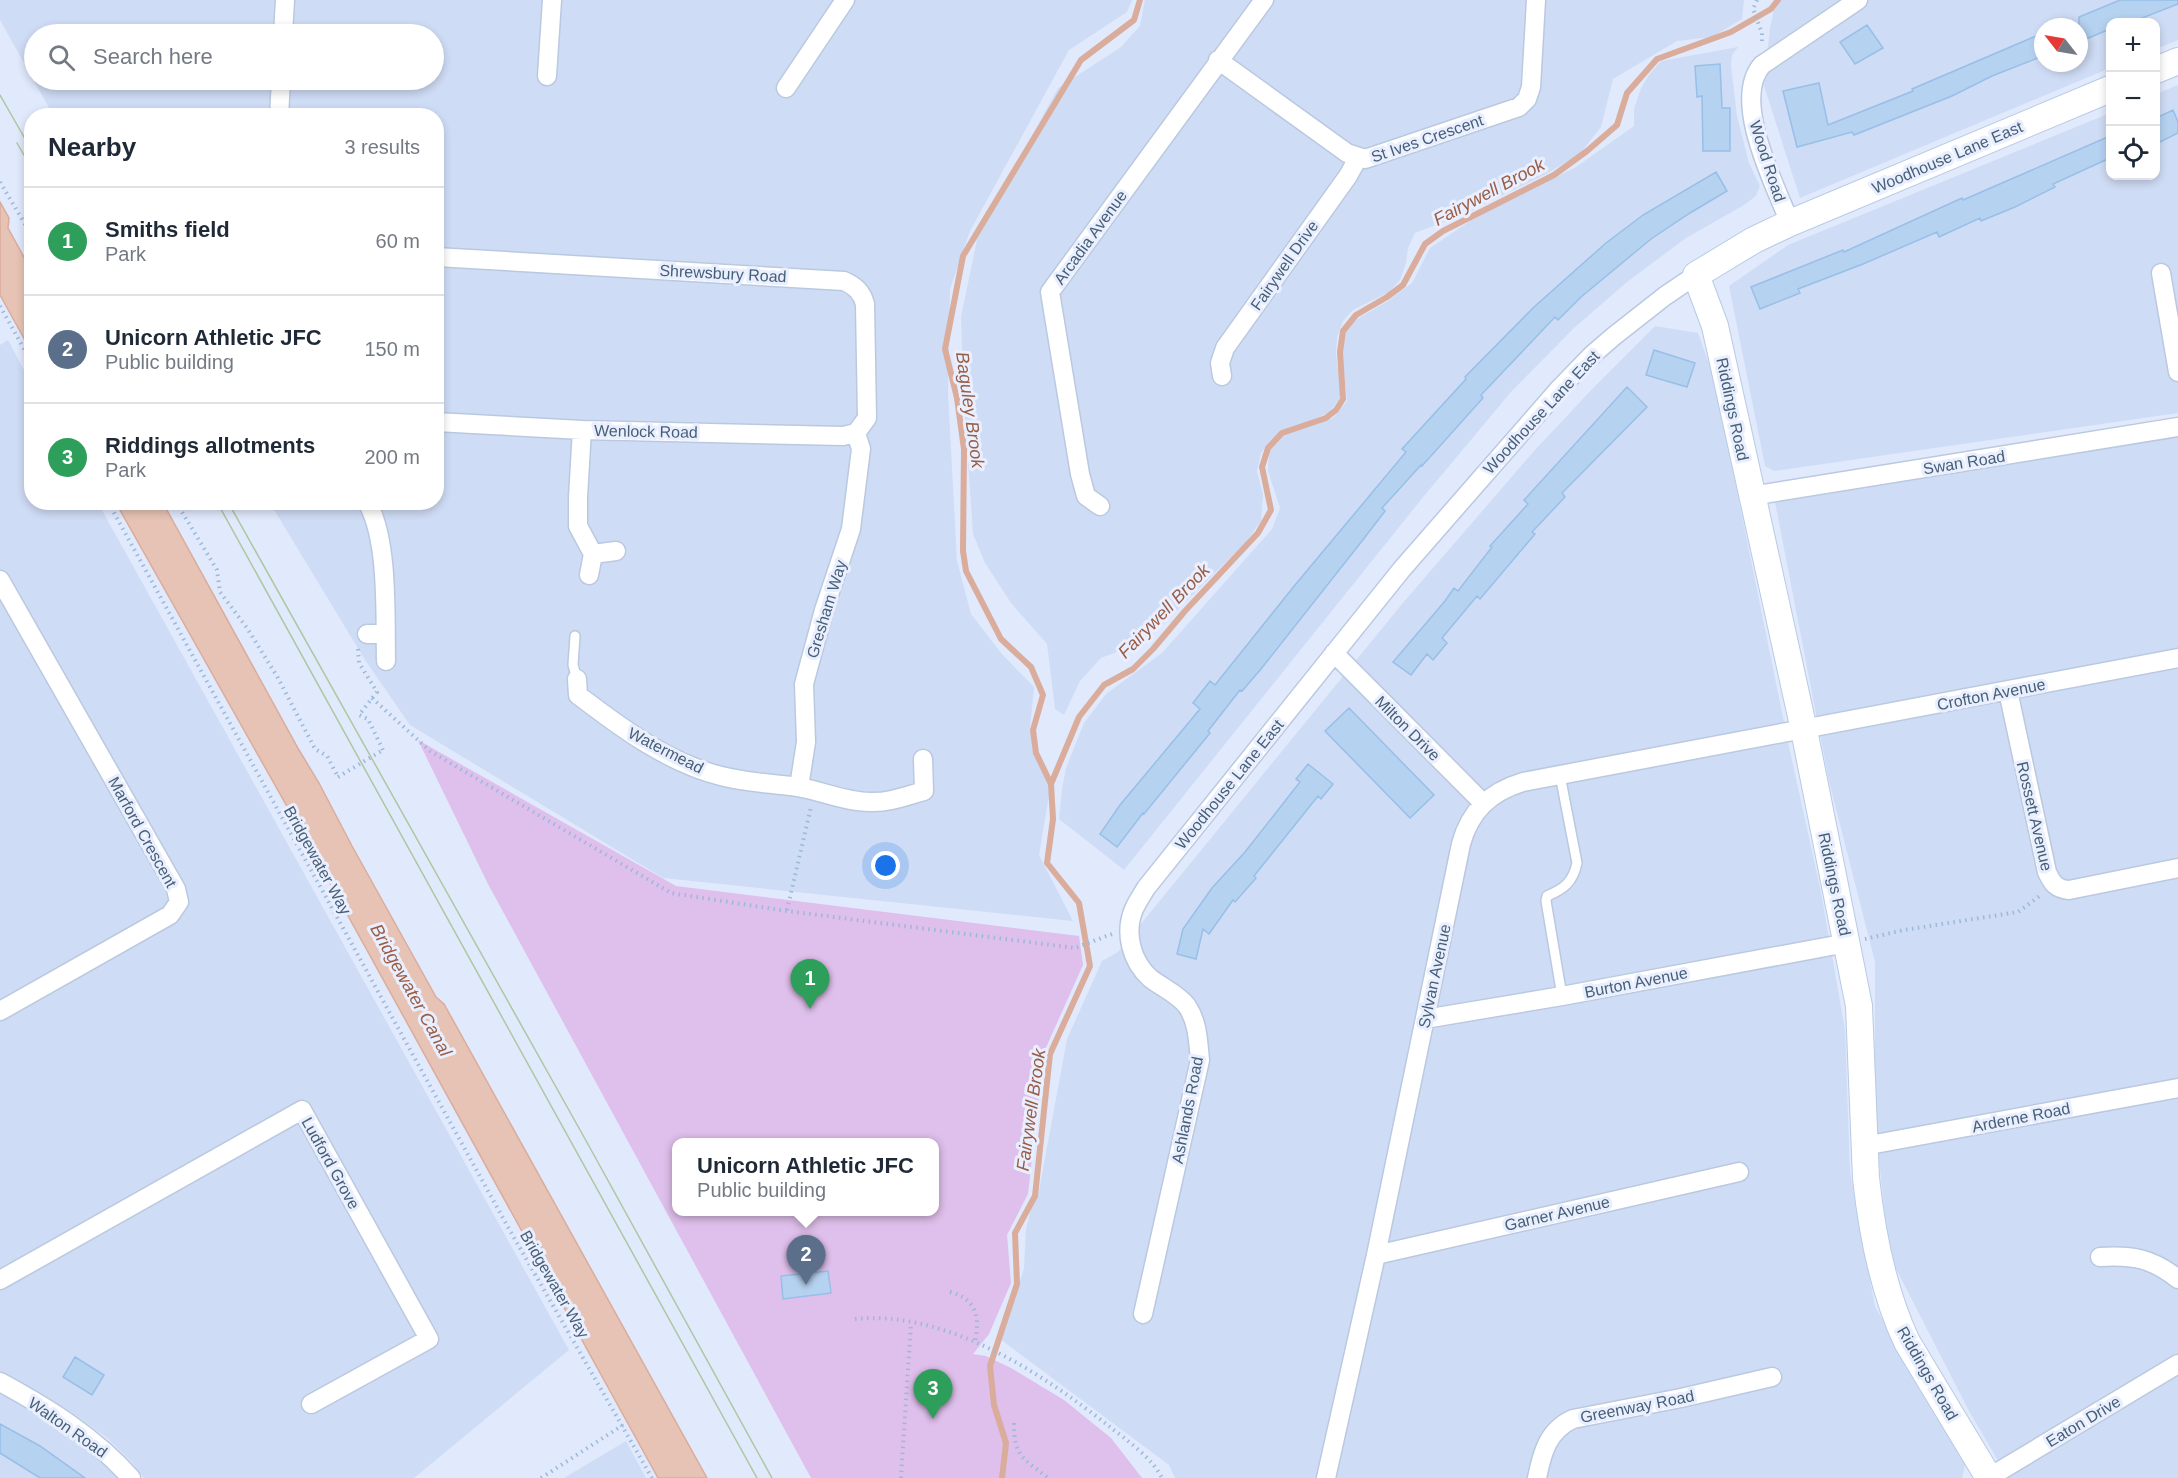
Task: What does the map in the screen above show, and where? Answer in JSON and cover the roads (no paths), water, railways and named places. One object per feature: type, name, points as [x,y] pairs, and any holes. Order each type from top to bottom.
[{"type":"street","points":[[284,24],[285,0]]},
{"type":"street","points":[[547,76],[552,0]]},
{"type":"street","points":[[786,88],[845,0]]},
{"type":"street","name":"Arcadia Avenue","points":[[1101,507],[1086,496],[1080,474],[1050,292],[1264,0]]},
{"type":"street","name":"St Ives Crescent","points":[[1218,60],[1347,153],[1358,158],[1373,158],[1519,107],[1531,87],[1536,0]]},
{"type":"street","name":"Wood Road","points":[[1790,223],[1758,141],[1753,116],[1751,83],[1762,65],[1858,0]]},
{"type":"street","points":[[2160,68],[2178,61]]},
{"type":"street","points":[[279,108],[280,90]]},
{"type":"street","name":"Woodhouse Lane East","points":[[1130,929],[1133,910],[1146,888],[1334,653],[1470,490],[1592,355],[1637,317],[1696,275],[1754,240],[2106,91]]},
{"type":"street","name":"Fairywell Drive","points":[[1222,375],[1220,363],[1225,348],[1358,158]]},
{"type":"street","name":"Shrewsbury Road","points":[[444,257],[844,281],[856,288],[864,298],[865,304],[867,418],[856,433]]},
{"type":"street","points":[[2161,273],[2178,372]]},
{"type":"street","name":"Riddings Road","points":[[1696,275],[1715,326],[1804,730],[1859,1006],[1864,1146],[1869,1206],[1875,1240],[1898,1321],[1907,1342],[1988,1478]]},
{"type":"street","name":"Wenlock Road","points":[[444,422],[582,430],[843,435],[856,433]]},
{"type":"street","name":"Swan Road","points":[[1751,496],[2178,428]]},
{"type":"street","points":[[582,430],[578,526],[593,554],[589,575]]},
{"type":"street","name":"Gresham Way","points":[[807,789],[804,684],[824,610],[851,529],[861,448],[856,433]]},
{"type":"street","points":[[371,510],[382,551],[386,662]]},
{"type":"street","points":[[593,554],[616,551]]},
{"type":"street","name":"Marford Crescent","points":[[0,580],[176,889],[179,902],[170,915],[0,1011]]},
{"type":"street","points":[[367,634],[385,634]]},
{"type":"street","name":"Milton Drive","points":[[1334,653],[1483,803]]},
{"type":"street","name":"Crofton Avenue","points":[[1804,730],[2178,658]]},
{"type":"street","name":"Watermead","points":[[572,691],[638,737],[693,766],[719,776],[748,782],[807,789],[868,802],[928,799],[923,759]]},
{"type":"street","name":"Rossett Avenue","points":[[2008,691],[2047,872],[2053,885],[2069,891],[2178,868]]},
{"type":"street","name":"Sylvan Avenue","points":[[1326,1478],[1376,1255],[1461,844],[1465,828],[1473,813],[1483,803],[1507,787],[1804,730]]},
{"type":"street","name":"Ashlands Road","points":[[1130,929],[1130,946],[1136,961],[1148,976],[1186,1005],[1195,1021],[1200,1060],[1143,1314]]},
{"type":"street","name":"Burton Avenue","points":[[1425,1019],[1847,943]]},
{"type":"street","name":"Arderne Road","points":[[1864,1146],[2178,1088]]},
{"type":"street","name":"Ludford Grove","points":[[0,1280],[302,1110],[429,1339],[311,1404]]},
{"type":"street","name":"Garner Avenue","points":[[1376,1255],[1739,1172]]},
{"type":"street","points":[[2100,1257],[2140,1258],[2159,1266],[2178,1279]]},
{"type":"street","name":"Eaton Drive","points":[[1988,1478],[2178,1364]]},
{"type":"street","name":"Greenway Road","points":[[1537,1478],[1541,1458],[1553,1433],[1562,1424],[1573,1419],[1772,1377]]},
{"type":"street","name":"Walton Road","points":[[0,1382],[92,1440],[131,1478]]},
{"type":"lane","points":[[572,691],[575,636]]},
{"type":"lane","points":[[1560,775],[1577,863],[1575,875],[1570,882],[1547,896],[1546,901],[1562,996]]},
{"type":"water","points":[[0,202],[9,218],[8,228],[24,257],[24,338],[0,295]]},
{"type":"water","name":"Bridgewater Canal","points":[[120,510],[167,510],[436,997],[444,1004],[707,1478],[658,1478],[320,865]]},
{"type":"waterway","name":"Baguley Brook","points":[[1051,784],[1036,753],[1033,730],[1043,695],[1031,667],[1001,639],[966,571],[963,551],[964,449],[957,398],[945,349],[963,256],[1081,60],[1134,20],[1140,0]]},
{"type":"waterway","name":"Fairywell Brook","points":[[1002,1478],[1006,1443],[994,1405],[990,1366],[1017,1284],[1015,1233],[1035,1196],[1050,1054],[1090,966],[1079,903],[1047,863],[1053,819],[1051,784],[1079,717],[1104,685],[1133,669],[1153,649],[1258,533],[1271,510],[1262,467],[1268,448],[1282,433],[1326,418],[1336,410],[1343,399],[1340,352],[1343,331],[1356,315],[1403,285],[1425,244],[1443,231],[1554,175],[1587,151],[1617,125],[1627,93],[1657,59],[1731,32],[1771,9],[1778,0]]},
{"type":"tram line","points":[[0,95],[24,137]]},
{"type":"tram line","points":[[17,143],[24,155]]},
{"type":"tram line","points":[[221,510],[757,1478]]},
{"type":"tram line","points":[[232,510],[772,1478]]},
{"type":"place","name":"Smiths field","points":[[810,1009]]},
{"type":"place","name":"Unicorn Athletic JFC","points":[[806,1285]]},
{"type":"place","name":"Riddings allotments","points":[[933,1419]]}]
